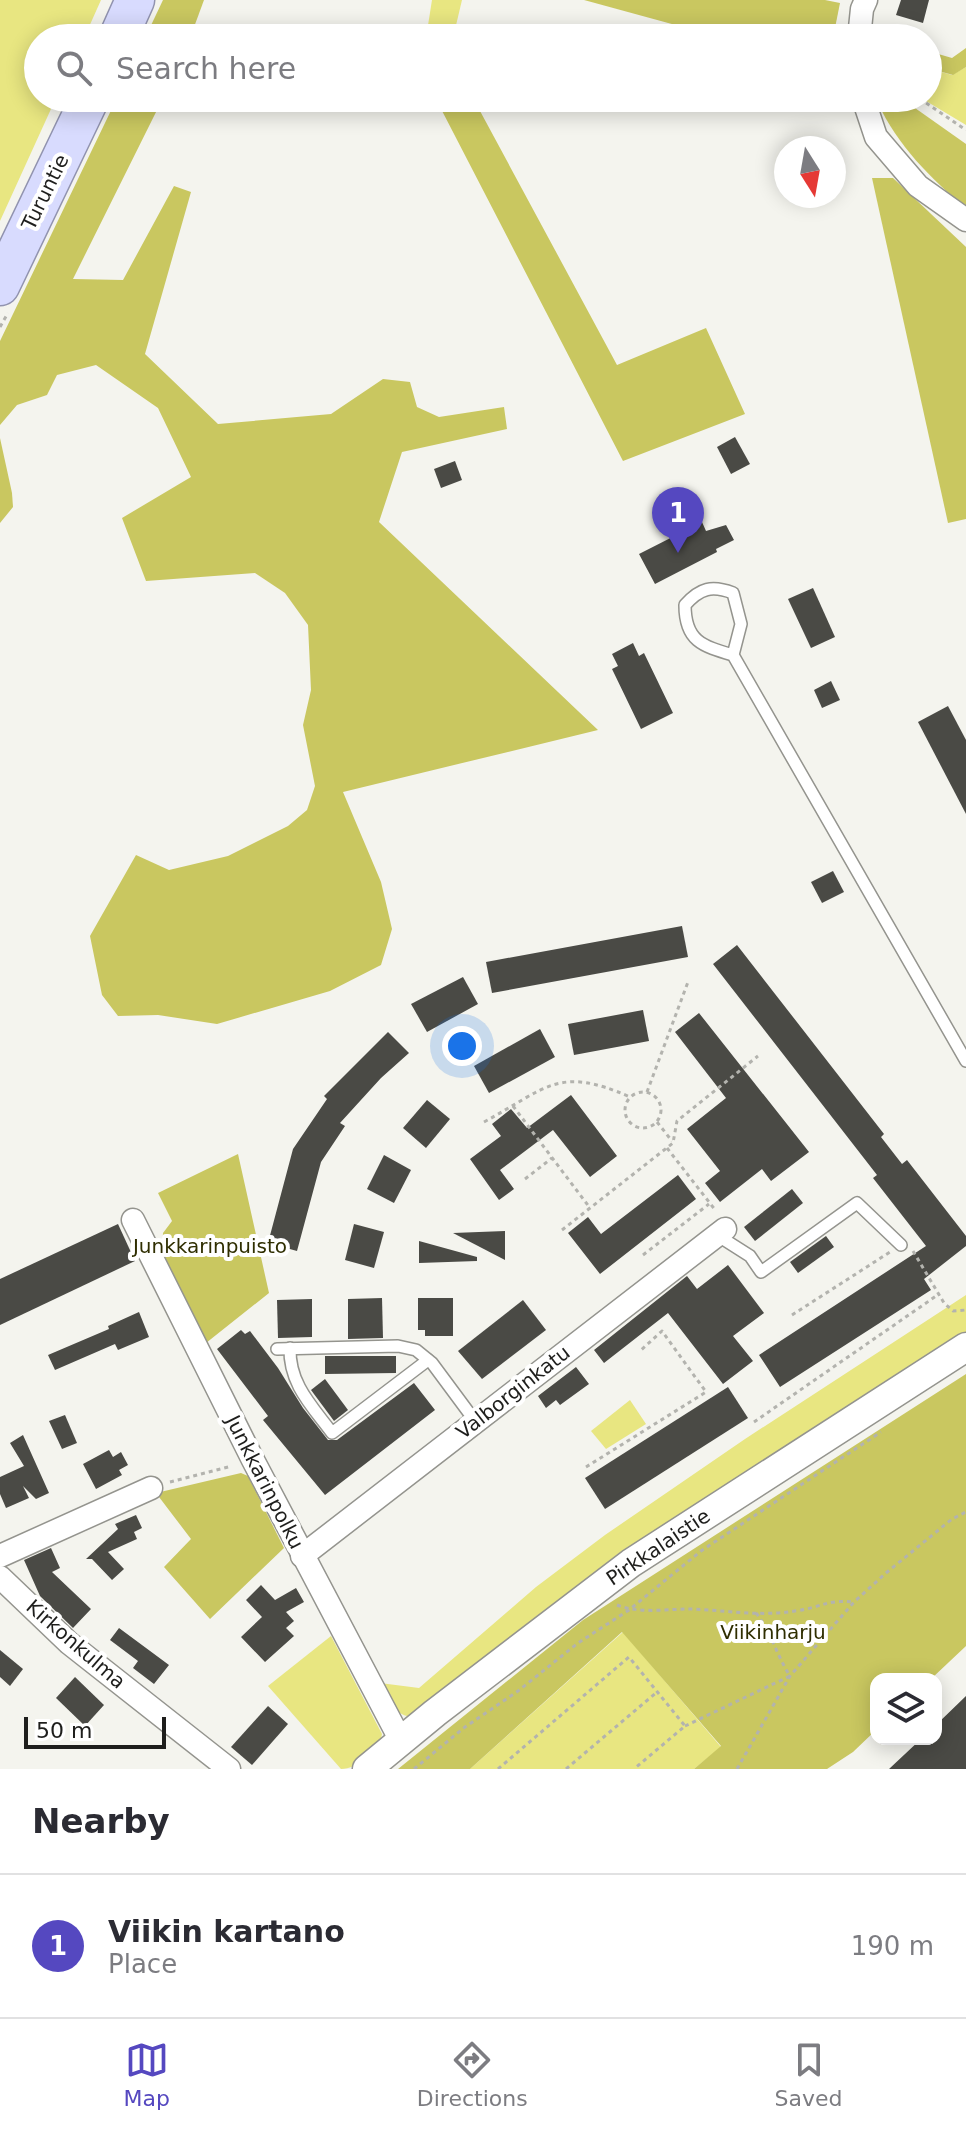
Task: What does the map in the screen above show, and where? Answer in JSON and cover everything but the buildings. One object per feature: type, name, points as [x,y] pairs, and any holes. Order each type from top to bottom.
[{"type":"highway","points":[[124,24],[135,0]]},
{"type":"highway","name":"Turuntie","points":[[0,286],[83,112]]},
{"type":"street","points":[[860,24],[866,0]]},
{"type":"street","points":[[868,112],[876,137],[918,186],[966,220]]},
{"type":"street","name":"Junkkarinpolku","points":[[133,1220],[302,1556],[401,1741]]},
{"type":"street","name":"Valborginkatu","points":[[302,1556],[721,1232]]},
{"type":"street","name":"Pirkkalaistie","points":[[367,1769],[631,1563],[966,1347]]},
{"type":"street","points":[[0,1556],[151,1488]]},
{"type":"street","name":"Kirkonkulma","points":[[0,1577],[69,1643],[229,1769]]},
{"type":"lane","points":[[733,655],[741,624],[733,593],[721,588],[707,588],[696,593],[685,605],[685,618],[691,635],[700,644],[733,655],[966,1061]]},
{"type":"lane","points":[[721,1232],[750,1256],[761,1272],[857,1203],[901,1245]]},
{"type":"lane","points":[[428,1360],[332,1433],[298,1388],[284,1348],[398,1346],[416,1350],[428,1360],[475,1421]]},
{"type":"path","points":[[939,112],[966,130]]},
{"type":"path","points":[[647,1092],[688,982]]},
{"type":"path","points":[[562,1230],[673,1143],[677,1121],[758,1056]]},
{"type":"path","points":[[484,1122],[547,1087],[568,1080],[605,1086],[630,1097]]},
{"type":"path","points":[[647,1092],[656,1096],[662,1109],[657,1122],[644,1128],[631,1123],[625,1111],[630,1097],[635,1093],[647,1092]]},
{"type":"path","points":[[513,1106],[590,1208]]},
{"type":"path","points":[[657,1122],[673,1143]]},
{"type":"path","points":[[667,1148],[711,1203],[721,1232]]},
{"type":"path","points":[[525,1179],[552,1158]]},
{"type":"path","points":[[643,1255],[711,1203]]},
{"type":"path","points":[[792,1315],[901,1245],[913,1251],[944,1303],[953,1311],[966,1310]]},
{"type":"path","points":[[754,1422],[939,1294]]},
{"type":"path","points":[[586,1467],[706,1392],[662,1331],[640,1351]]},
{"type":"path","points":[[414,1769],[578,1643],[629,1610],[701,1551],[892,1424]]},
{"type":"path","points":[[151,1488],[253,1460]]},
{"type":"path","points":[[737,1769],[790,1676],[854,1602],[952,1519],[966,1512]]},
{"type":"path","points":[[629,1610],[756,1613],[797,1611],[834,1600],[854,1602]]},
{"type":"path","points":[[756,1613],[768,1628],[780,1660],[790,1676]]},
{"type":"path","points":[[499,1769],[629,1657],[685,1726]]},
{"type":"path","points":[[634,1769],[685,1726],[790,1676]]},
{"type":"path","points":[[566,1769],[657,1692]]},
{"type":"shaded area","points":[[0,0],[101,0],[90,24],[24,24],[24,112],[50,112],[0,221]]},
{"type":"shaded area","points":[[432,0],[462,0],[456,24],[428,24]]},
{"type":"shaded area","points":[[966,67],[966,125],[942,111],[942,72],[952,75]]},
{"type":"shaded area","points":[[966,1295],[966,1337],[417,1717],[403,1715],[390,1702],[380,1683],[419,1688],[536,1587],[605,1535],[745,1439]]},
{"type":"shaded area","points":[[630,1400],[646,1424],[606,1449],[591,1431]]},
{"type":"shaded area","points":[[623,1632],[721,1747],[694,1769],[470,1769]]},
{"type":"shaded area","points":[[331,1636],[382,1734],[367,1758],[341,1769],[268,1686]]},
{"type":"green space","points":[[163,0],[204,0],[195,24],[152,24]]},
{"type":"green space","points":[[584,0],[825,0],[840,3],[836,24],[672,24]]},
{"type":"green space","points":[[966,48],[966,67],[953,75],[942,72],[942,55],[952,58]]},
{"type":"green space","points":[[110,112],[156,112],[73,279],[123,280],[174,186],[191,192],[145,354],[218,424],[331,414],[383,379],[410,382],[417,407],[439,417],[504,407],[507,429],[402,452],[379,522],[598,730],[343,792],[381,882],[392,929],[381,965],[330,991],[217,1024],[158,1015],[118,1016],[102,995],[90,936],[136,855],[169,870],[228,856],[288,826],[307,810],[315,786],[303,725],[311,690],[308,625],[285,593],[255,573],[146,581],[122,518],[191,477],[158,408],[96,365],[57,375],[47,395],[17,405],[0,425],[0,341]]},
{"type":"green space","points":[[443,112],[481,112],[617,365],[706,328],[745,414],[623,461]]},
{"type":"green space","points":[[883,112],[921,112],[966,144],[966,208],[928,173],[905,147]]},
{"type":"green space","points":[[872,178],[893,178],[966,247],[966,519],[948,523]]},
{"type":"green space","points":[[0,438],[13,507],[0,523]]},
{"type":"green space","name":"Junkkarinpuisto","points":[[238,1154],[269,1293],[206,1343],[162,1251],[163,1233],[172,1221],[158,1193]]},
{"type":"green space","name":"Viikinharju","points":[[966,1374],[966,1646],[937,1673],[870,1673],[870,1736],[853,1752],[827,1769],[694,1769],[721,1746],[622,1632],[470,1769],[398,1769],[583,1620]]},
{"type":"green space","points":[[241,1473],[248,1476],[284,1548],[210,1619],[164,1567],[191,1539],[156,1493]]},
{"type":"place","name":"Viikin kartano","points":[[678,553]]}]
